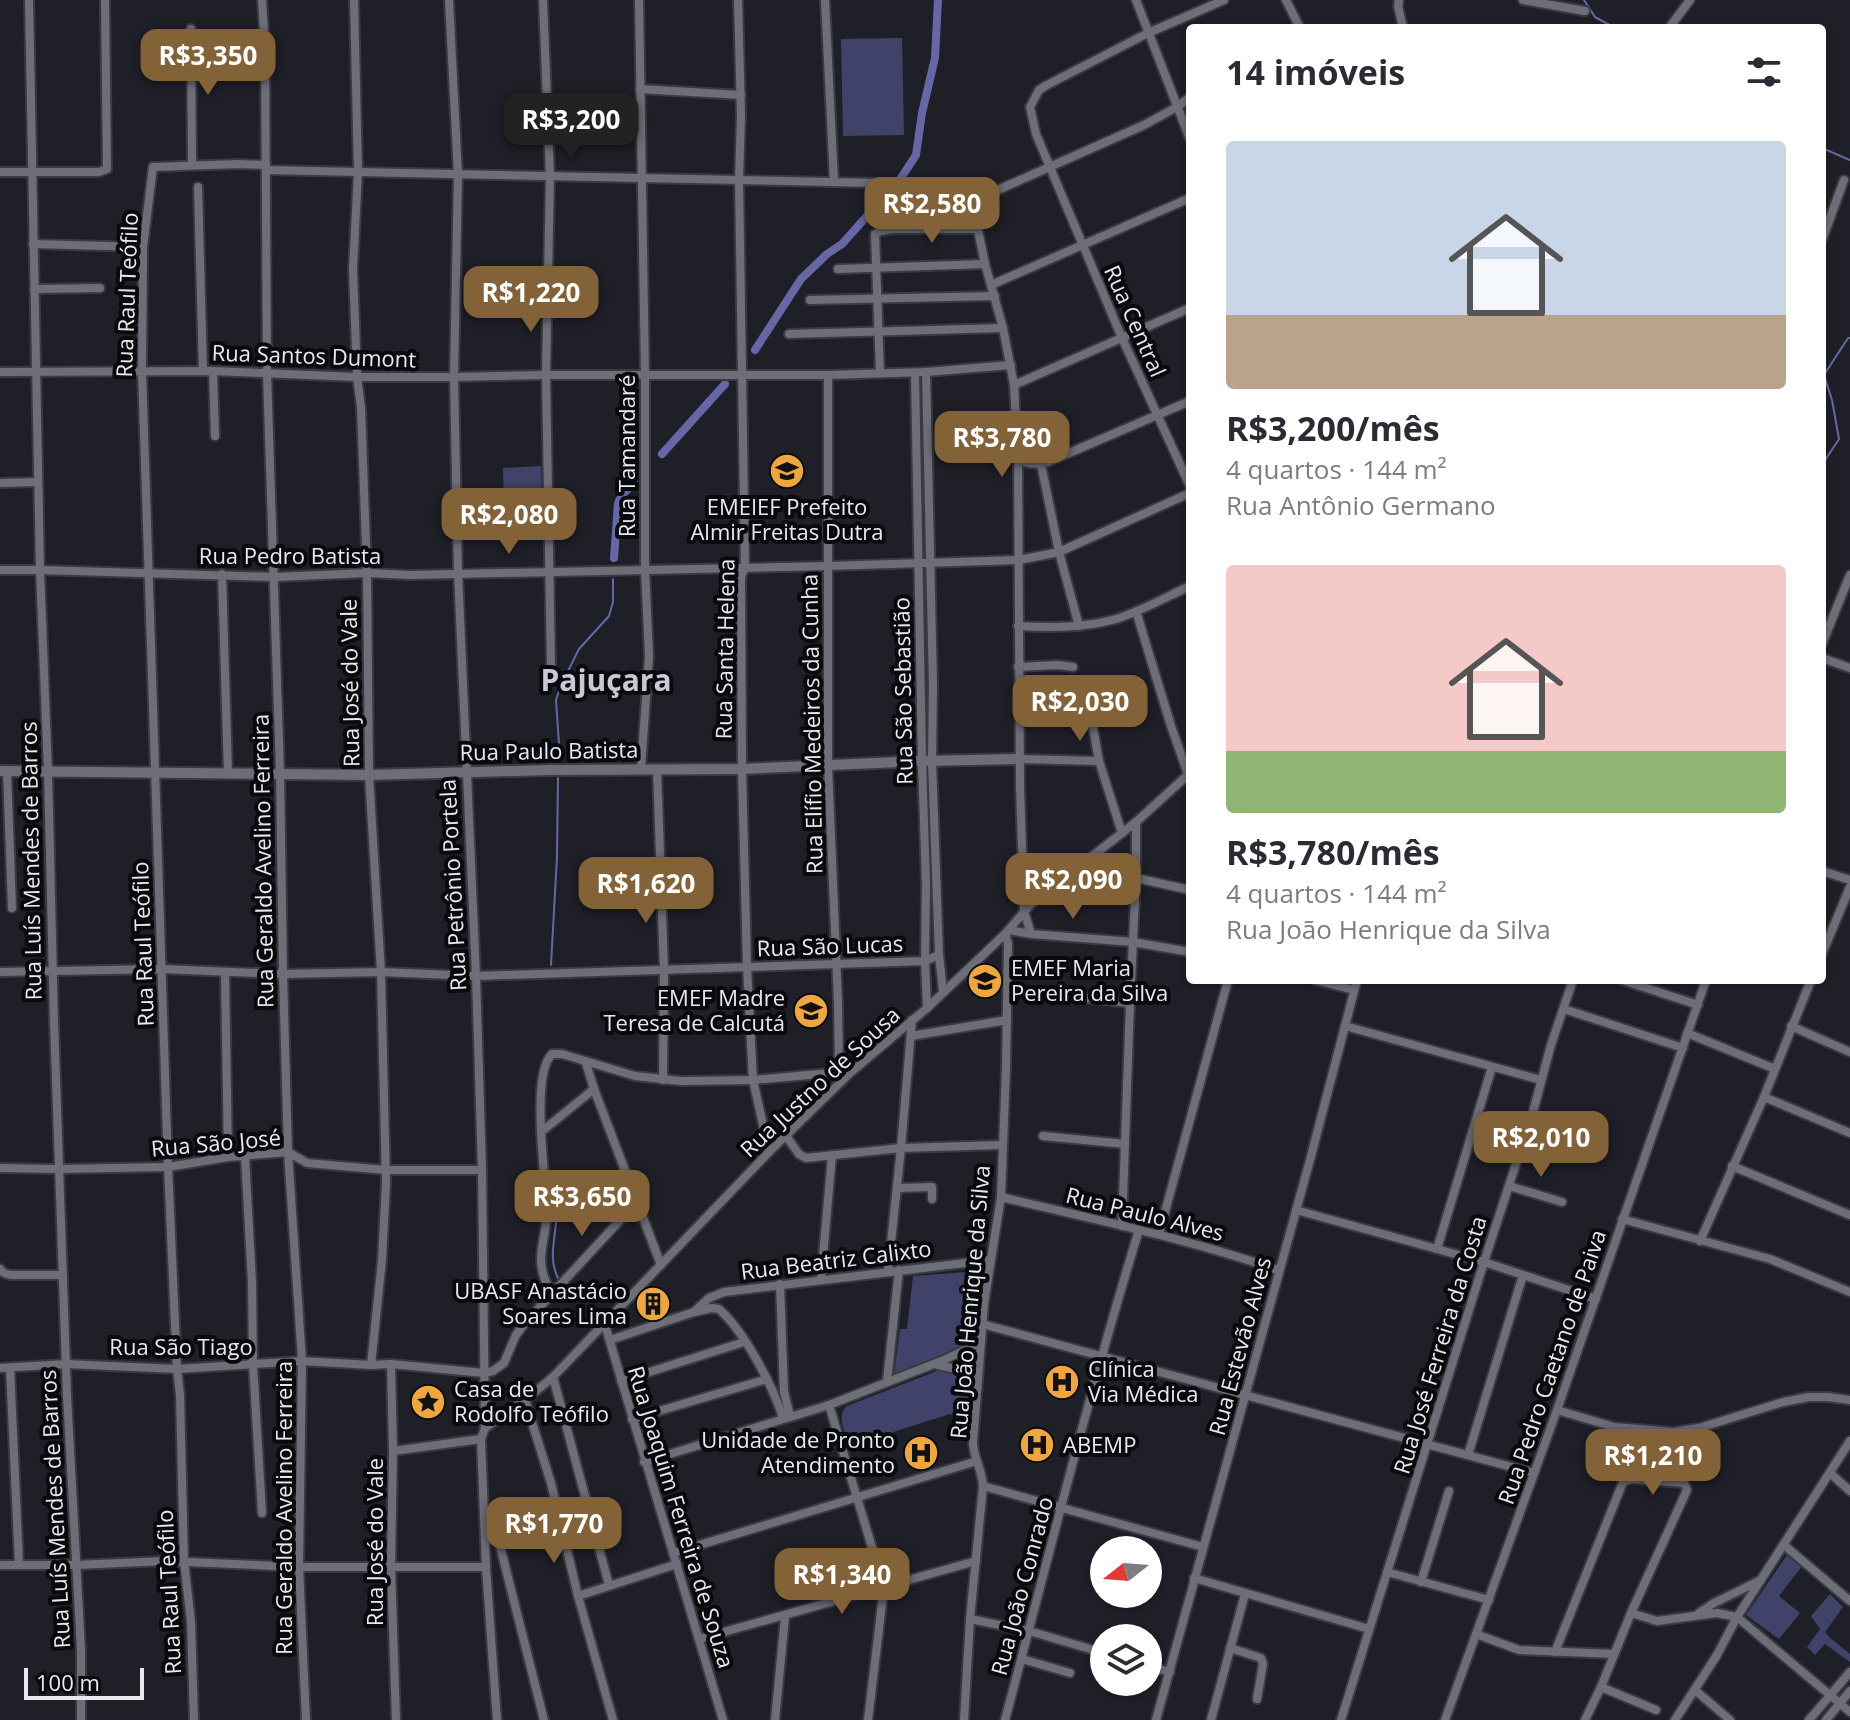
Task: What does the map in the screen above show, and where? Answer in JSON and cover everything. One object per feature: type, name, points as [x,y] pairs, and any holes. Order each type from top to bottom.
[{"type":"street","name":"Rua Luís Mendes de Barros","points":[[29,0],[40,570],[52,972],[62,1275],[81,1650],[81,1720]]},
{"type":"street","points":[[0,172],[106,170],[105,0]]},
{"type":"street","name":"Rua Geraldo Avelino Ferreira","points":[[262,0],[267,373],[275,577],[288,1152],[302,1361],[299,1567],[306,1720]]},
{"type":"street","name":"Rua José do Vale","points":[[354,0],[358,172],[353,269],[361,407],[369,775],[381,972],[386,1170],[382,1260],[371,1365]]},
{"type":"street","name":"Rua Petrônio Portela","points":[[449,0],[458,174],[454,377],[458,573],[482,1170],[485,1428],[481,1439],[497,1720]]},
{"type":"street","points":[[543,0],[550,177],[546,375],[551,667]]},
{"type":"street","name":"Rua Tamandaré","points":[[639,0],[645,569],[649,656],[641,768]]},
{"type":"street","name":"Rua Santa Helena","points":[[738,0],[745,568],[741,577],[742,769],[747,967],[753,1080],[769,1152]]},
{"type":"street","points":[[825,0],[834,181]]},
{"type":"street","points":[[1136,0],[1186,129]]},
{"type":"street","name":"Rua Central","points":[[1186,477],[1082,245],[1036,134],[1030,107],[1039,90],[1047,85],[1148,33],[1224,0]]},
{"type":"street","points":[[1286,0],[1298,24]]},
{"type":"street","points":[[1399,0],[1402,24]]},
{"type":"street","points":[[1523,0],[1585,11]]},
{"type":"street","points":[[1672,24],[1690,0]]},
{"type":"street","points":[[191,29],[192,165],[358,172],[876,183]]},
{"type":"street","points":[[640,89],[741,95]]},
{"type":"street","points":[[1031,934],[1024,911],[1018,667],[1018,460],[1014,385],[973,206],[976,201],[1186,100]]},
{"type":"street","name":"Rua Raul Teófilo","points":[[192,165],[153,167],[143,247],[142,371],[168,1167],[180,1395],[184,1561],[191,1622],[194,1720]]},
{"type":"street","points":[[1826,229],[1844,180]]},
{"type":"street","points":[[198,187],[208,371],[215,436]]},
{"type":"street","points":[[991,285],[1186,200]]},
{"type":"street","points":[[880,373],[876,233],[886,230],[976,229]]},
{"type":"street","points":[[33,244],[143,247]]},
{"type":"street","points":[[838,269],[985,264]]},
{"type":"street","points":[[34,289],[100,288]]},
{"type":"street","points":[[810,300],[995,296]]},
{"type":"street","points":[[1014,385],[1186,310]]},
{"type":"street","points":[[789,334],[1003,328]]},
{"type":"street","name":"Rua Santos Dumont","points":[[0,372],[208,371],[357,377],[828,375],[915,373],[1011,365]]},
{"type":"street","name":"Rua São Sebastião","points":[[926,372],[933,685],[924,830],[927,1008]]},
{"type":"street","name":"Rua São Sebastião","points":[[915,373],[920,685],[936,830],[939,955],[943,991]]},
{"type":"street","name":"Rua Elífio Medeiros da Cunha","points":[[828,375],[828,766],[839,1072]]},
{"type":"street","points":[[1018,460],[1041,464],[1186,403]]},
{"type":"street","points":[[1041,464],[1059,552],[1079,626]]},
{"type":"street","points":[[0,483],[38,482]]},
{"type":"street","name":"Rua Pedro Batista","points":[[0,570],[275,577],[1019,560],[1059,552],[1186,495]]},
{"type":"street","points":[[222,574],[228,773]]},
{"type":"street","points":[[1826,634],[1850,575]]},
{"type":"street","points":[[1018,626],[1079,626],[1118,618],[1186,588]]},
{"type":"street","points":[[1136,611],[1186,765]]},
{"type":"street","points":[[1826,659],[1850,668]]},
{"type":"street","points":[[1018,667],[1073,667]]},
{"type":"street","points":[[920,685],[933,685]]},
{"type":"street","points":[[1019,712],[1084,710],[1091,716],[1099,761],[1122,833]]},
{"type":"street","name":"Rua Paulo Batista","points":[[4,771],[369,775],[641,768],[742,769],[1020,759],[1099,761]]},
{"type":"street","points":[[657,769],[664,970],[663,1080]]},
{"type":"street","points":[[4,771],[12,908]]},
{"type":"street","name":"Rua Justno de Sousa","points":[[485,1428],[553,1377],[769,1152],[850,1073],[927,1008],[1007,932],[1024,911],[1136,822],[1186,777]]},
{"type":"street","points":[[1122,1226],[1136,822]]},
{"type":"street","points":[[924,830],[936,830]]},
{"type":"street","points":[[1826,872],[1850,880]]},
{"type":"street","points":[[1136,878],[1186,889]]},
{"type":"street","points":[[926,884],[938,884]]},
{"type":"street","points":[[1826,944],[1850,887]]},
{"type":"street","points":[[1007,932],[1133,942],[1186,951]]},
{"type":"street","name":"Rua João Henrique da Silva","points":[[964,1720],[983,1486],[973,1443],[982,1324],[1001,1197],[1007,932]]},
{"type":"street","name":"Rua São Lucas","points":[[0,972],[162,969],[225,973],[381,972],[476,976],[925,961],[939,955]]},
{"type":"street","points":[[225,973],[228,1157]]},
{"type":"street","points":[[1159,1234],[1227,984]]},
{"type":"street","name":"Rua José Ferreira da Costa","points":[[1341,1720],[1572,984]]},
{"type":"street","points":[[1634,984],[1698,1005]]},
{"type":"street","name":"Rua Pedro Caetano de Paiva","points":[[1445,1720],[1557,1410],[1705,984]]},
{"type":"street","points":[[1700,1241],[1764,1097],[1809,984]]},
{"type":"street","name":"Rua Estevão Alves","points":[[1156,1720],[1355,985]]},
{"type":"street","points":[[1086,998],[1130,1003]]},
{"type":"street","points":[[1564,1009],[1683,1048]]},
{"type":"street","points":[[888,1271],[912,1020]]},
{"type":"street","points":[[911,1036],[1007,1020]]},
{"type":"street","points":[[1345,1026],[1541,1080]]},
{"type":"street","points":[[1791,1026],[1850,1052]]},
{"type":"street","points":[[1687,1033],[1775,1069]]},
{"type":"street","points":[[552,1295],[541,1261],[547,1215],[541,1132],[545,1063],[549,1057],[556,1053],[635,1076],[663,1080],[719,1082],[850,1073]]},
{"type":"street","points":[[586,1063],[661,1265]]},
{"type":"street","points":[[1437,1249],[1492,1067]]},
{"type":"street","points":[[541,1132],[594,1089]]},
{"type":"street","points":[[1764,1097],[1850,1133]]},
{"type":"street","points":[[786,1136],[801,1156],[811,1158],[901,1148],[1002,1145]]},
{"type":"street","points":[[1043,1136],[1125,1144]]},
{"type":"street","name":"Rua São José","points":[[0,1168],[168,1167],[228,1157],[288,1152],[307,1163],[386,1170],[482,1170]]},
{"type":"street","points":[[821,1279],[832,1155]]},
{"type":"street","points":[[245,1156],[262,1513]]},
{"type":"street","points":[[1732,1166],[1850,1215]]},
{"type":"street","points":[[1509,1186],[1562,1202]]},
{"type":"street","points":[[897,1188],[932,1187],[932,1199]]},
{"type":"street","name":"Rua Paulo Alves","points":[[1001,1197],[1159,1234],[1278,1270]]},
{"type":"street","points":[[484,1373],[504,1363],[516,1335],[533,1313],[636,1203]]},
{"type":"street","points":[[1296,1210],[1484,1262],[1596,1299]]},
{"type":"street","points":[[1622,1219],[1770,1259],[1850,1292]]},
{"type":"street","name":"Rua João Conrado","points":[[1005,1720],[1139,1230]]},
{"type":"street","name":"Rua Beatriz Calixto","points":[[694,1312],[716,1294],[990,1260]]},
{"type":"street","points":[[0,1269],[11,1275],[62,1275]]},
{"type":"street","points":[[887,1381],[899,1270]]},
{"type":"street","points":[[1468,1455],[1523,1275]]},
{"type":"street","points":[[780,1284],[787,1417]]},
{"type":"street","points":[[610,1340],[694,1312],[719,1309],[744,1342],[787,1417]]},
{"type":"street","points":[[982,1324],[1534,1473]]},
{"type":"street","name":"Rua Joaquim Ferreira de Souza","points":[[605,1325],[723,1720]]},
{"type":"street","points":[[621,1381],[744,1342]]},
{"type":"street","points":[[644,1462],[829,1405],[933,1365],[981,1342]]},
{"type":"street","name":"Rua São Tiago","points":[[0,1368],[66,1364],[177,1369],[302,1361],[391,1364],[484,1373]]},
{"type":"street","name":"Rua José do Vale","points":[[391,1364],[391,1567],[396,1720]]},
{"type":"street","points":[[933,1365],[953,1367],[978,1381]]},
{"type":"street","points":[[10,1368],[19,1564]]},
{"type":"street","points":[[553,1377],[609,1585]]},
{"type":"street","points":[[632,1419],[767,1379]]},
{"type":"street","points":[[1557,1410],[1614,1427],[1673,1432],[1699,1428],[1796,1399],[1828,1397],[1850,1400]]},
{"type":"street","points":[[525,1400],[551,1483],[578,1596],[613,1720]]},
{"type":"street","points":[[829,1405],[884,1587],[868,1720]]},
{"type":"street","points":[[393,1451],[481,1439]]},
{"type":"street","points":[[1675,1720],[1850,1441]]},
{"type":"street","points":[[673,1553],[977,1461]]},
{"type":"street","points":[[1830,1473],[1850,1491]]},
{"type":"street","points":[[1555,1652],[1623,1482],[1631,1479],[1681,1482],[1687,1486],[1585,1720]]},
{"type":"street","points":[[983,1486],[1203,1547]]},
{"type":"street","points":[[1421,1582],[1449,1491]]},
{"type":"street","points":[[486,1519],[497,1534],[544,1720]]},
{"type":"street","points":[[1784,1545],[1850,1601]]},
{"type":"street","points":[[0,1565],[184,1561],[299,1567],[486,1567]]},
{"type":"street","points":[[699,1639],[976,1561]]},
{"type":"street","points":[[578,1596],[677,1564]]},
{"type":"street","points":[[1387,1572],[1489,1600]]},
{"type":"street","points":[[1194,1578],[1369,1629]]},
{"type":"street","points":[[1696,1615],[1761,1579]]},
{"type":"street","points":[[1211,1720],[1245,1594]]},
{"type":"street","points":[[1631,1613],[1657,1621],[1717,1613],[1737,1617],[1850,1712]]},
{"type":"street","points":[[775,1720],[785,1617]]},
{"type":"street","points":[[970,1619],[1029,1631],[1090,1649]]},
{"type":"street","points":[[1476,1634],[1519,1650],[1614,1654]]},
{"type":"street","points":[[1230,1648],[1261,1658],[1263,1664],[1257,1699]]},
{"type":"street","points":[[1022,1659],[1070,1673]]},
{"type":"street","points":[[1162,1670],[1170,1672]]},
{"type":"street","points":[[1809,1720],[1850,1672]]},
{"type":"street","points":[[1601,1687],[1656,1710]]},
{"type":"street","points":[[1695,1690],[1730,1720]]},
{"type":"street","points":[[1826,1720],[1850,1691]]},
{"type":"shaded area","points":[[902,38],[904,135],[843,136],[841,39]]},
{"type":"shaded area","points":[[541,466],[542,508],[504,508],[503,468]]},
{"type":"shaded area","points":[[981,1271],[972,1347],[899,1377],[894,1374],[900,1329],[907,1329],[913,1276]]},
{"type":"shaded area","points":[[945,1370],[961,1377],[969,1389],[968,1403],[959,1418],[950,1414],[893,1432],[882,1446],[848,1443],[842,1419],[847,1406]]},
{"type":"shaded area","points":[[1787,1555],[1802,1566],[1779,1596],[1800,1613],[1779,1639],[1746,1615]]},
{"type":"shaded area","points":[[1830,1594],[1843,1607],[1825,1632],[1850,1654],[1850,1662],[1825,1644],[1815,1655],[1807,1647],[1820,1629],[1811,1616]]},
{"type":"waterway","points":[[755,350],[801,279],[842,244],[901,178],[916,155],[935,58],[938,0]]},
{"type":"waterway","points":[[1584,0],[1595,17],[1608,24]]},
{"type":"waterway","points":[[1826,150],[1850,160]]},
{"type":"waterway","points":[[1826,372],[1850,338]]},
{"type":"waterway","points":[[1826,381],[1839,439],[1826,459]]},
{"type":"waterway","points":[[662,454],[725,384]]},
{"type":"waterway","points":[[614,558],[618,503],[634,483]]},
{"type":"waterway","points":[[560,759],[556,700],[579,649],[609,616],[613,602],[613,579]]},
{"type":"waterway","points":[[551,965],[558,778]]},
{"type":"waterway","points":[[548,1169],[555,1203],[553,1254],[558,1278]]},
{"type":"waterway","points":[[570,1284],[588,1302]]},
{"type":"place","name":"EMEIEF Prefeito Almir Freitas Dutra","points":[[787,471]]},
{"type":"place","name":"EMEF Maria Pereira da Silva","points":[[985,981]]},
{"type":"place","name":"EMEF Madre Teresa de Calcutá","points":[[811,1011]]},
{"type":"place","name":"UBASF Anastácio Soares Lima","points":[[653,1304]]},
{"type":"place","name":"Clínica Via Médica","points":[[1062,1382]]},
{"type":"place","name":"Casa de Rodolfo Teófilo","points":[[428,1402]]},
{"type":"place","name":"ABEMP","points":[[1037,1445]]},
{"type":"place","name":"Unidade de Pronto Atendimento","points":[[921,1453]]},
{"type":"district","name":"Pajuçara","points":[[606,681]]}]
